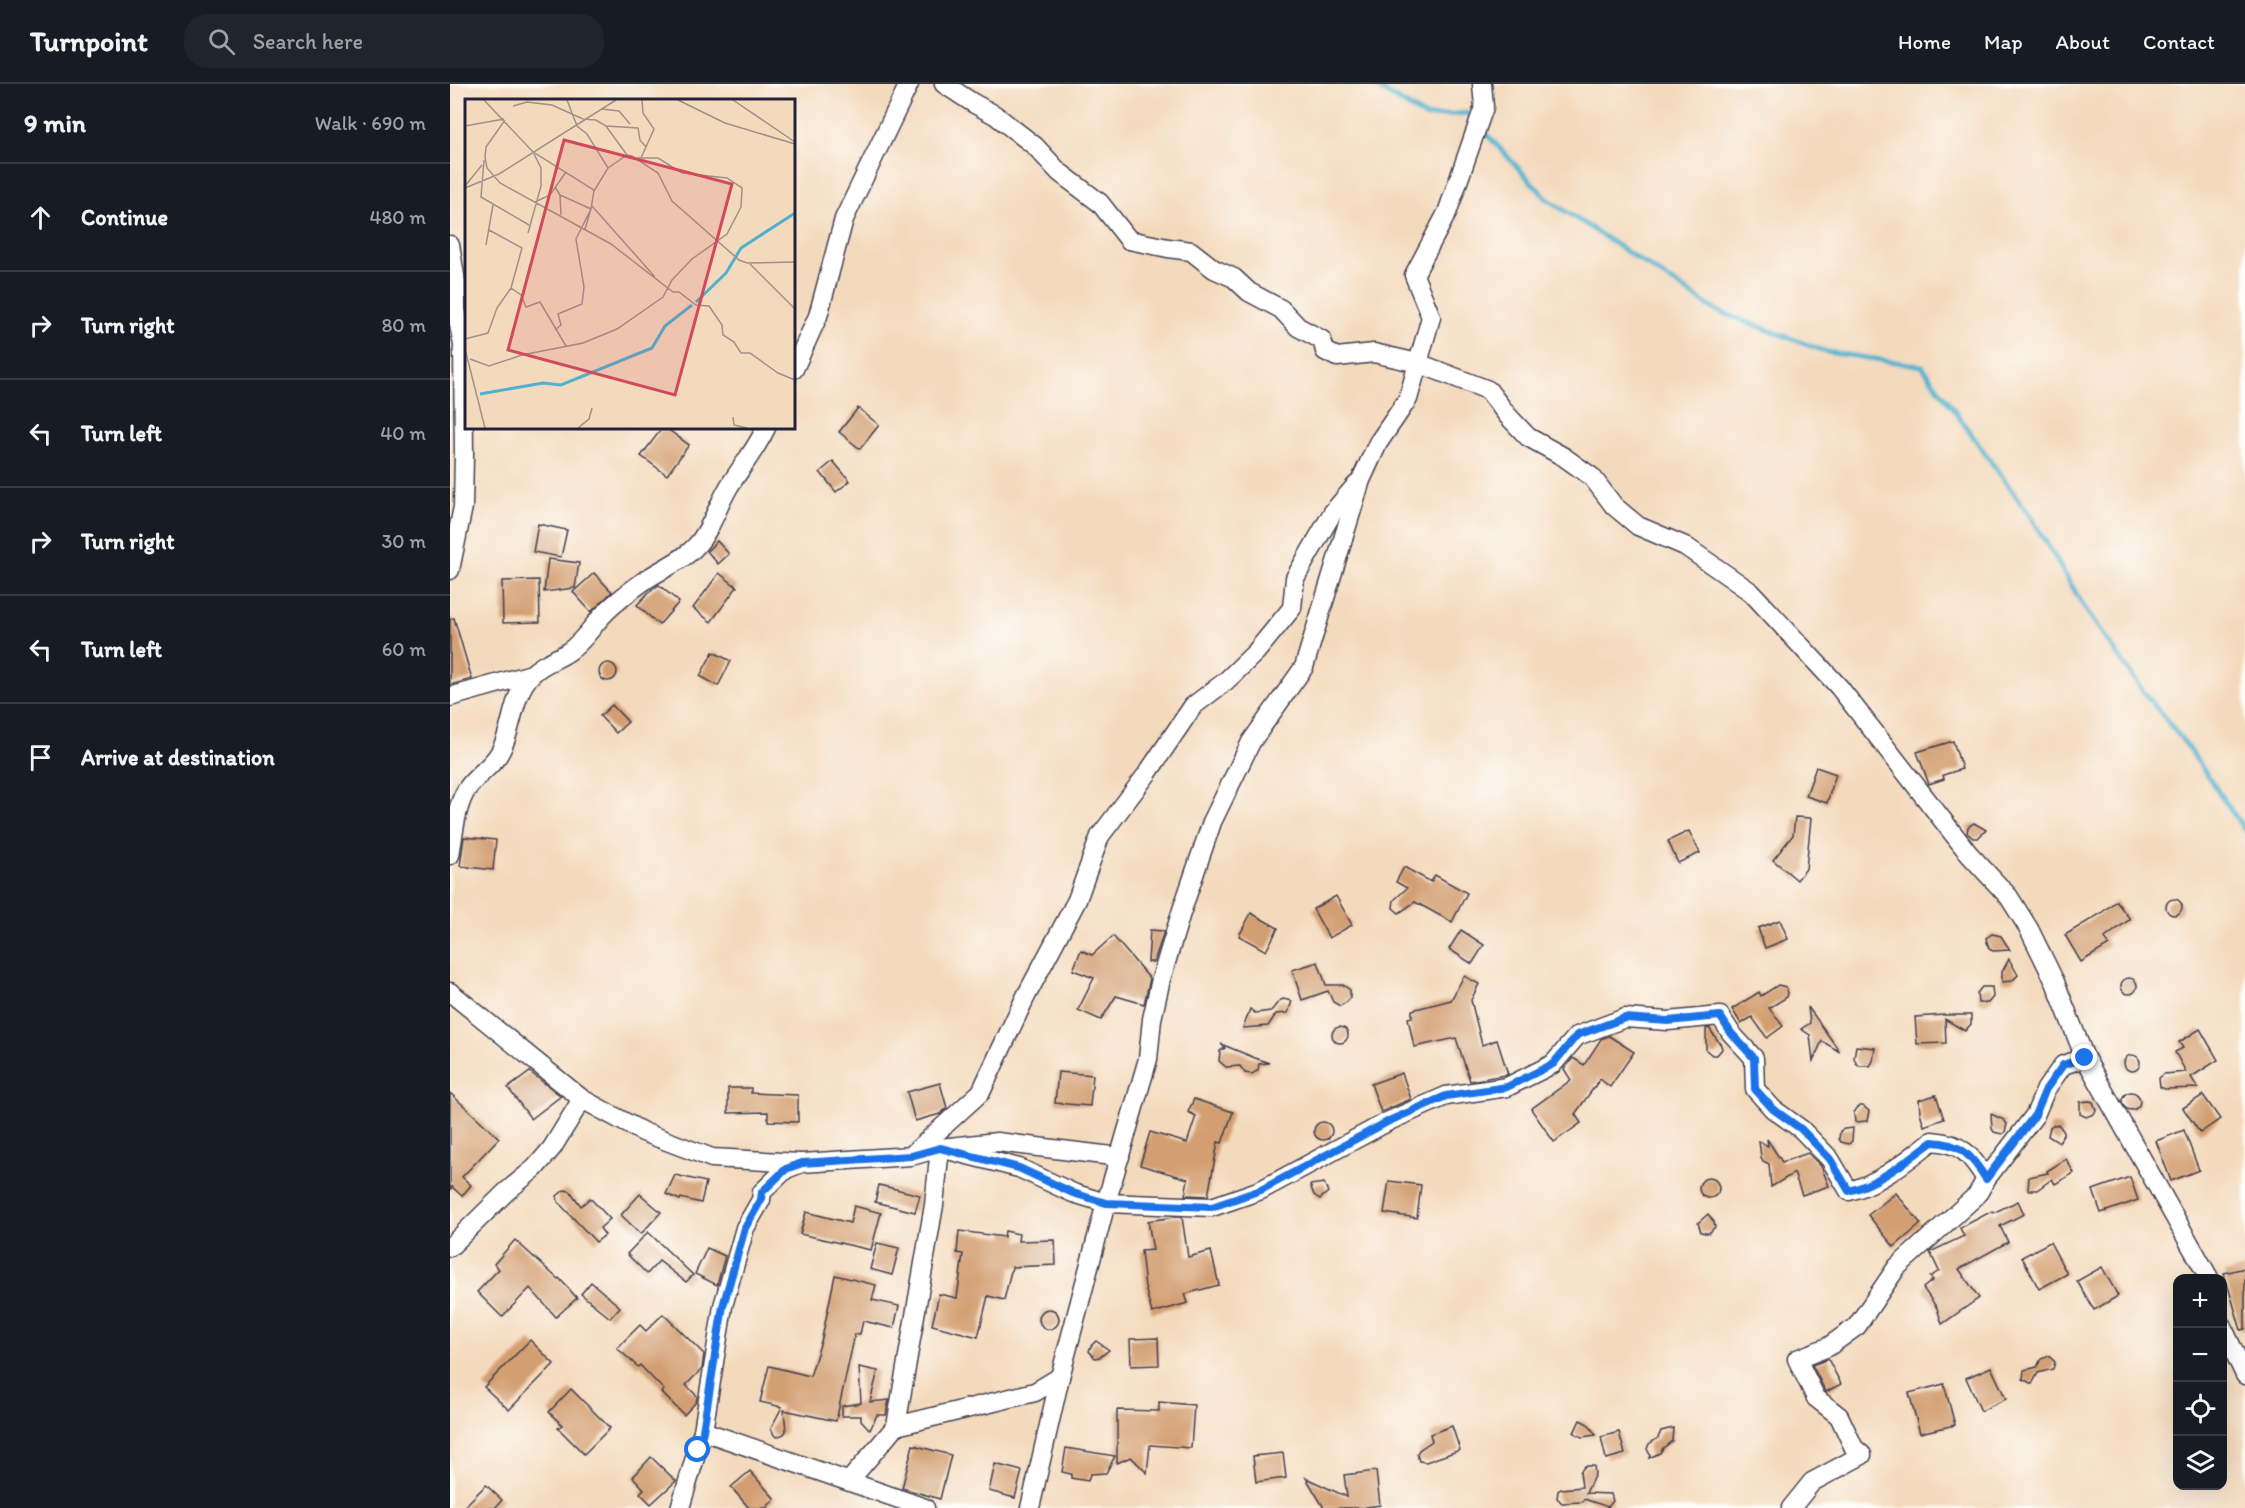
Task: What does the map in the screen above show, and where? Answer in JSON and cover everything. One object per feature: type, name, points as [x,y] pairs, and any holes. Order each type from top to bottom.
[{"type":"street","points":[[795,367],[818,316],[844,219],[909,84]]},
{"type":"street","points":[[944,84],[995,115],[1035,146],[1071,183],[1084,189],[1100,202],[1129,240],[1191,250],[1214,269],[1234,278],[1249,292],[1281,309],[1298,327],[1322,340],[1325,351],[1336,357],[1374,353],[1418,363],[1488,390],[1528,437],[1564,457],[1592,477],[1614,506],[1638,526],[1685,546],[1751,592],[1839,687],[1969,854],[2009,897],[2029,930],[2055,982],[2085,1058],[2207,1274]]},
{"type":"street","points":[[1030,1508],[1060,1377],[1106,1203],[1148,1059],[1152,1019],[1161,979],[1212,822],[1251,742],[1304,667],[1361,480],[1378,443],[1408,399],[1431,317],[1414,275],[1447,213],[1484,107],[1482,84]]},
{"type":"street","points":[[450,244],[456,282],[456,309],[463,345],[464,444],[463,507],[450,570]]},
{"type":"street","points":[[450,855],[458,811],[466,790],[500,753],[519,694],[532,674],[549,661],[568,652],[589,632],[603,614],[645,580],[681,558],[697,545],[711,523],[729,486],[757,446],[766,429]]},
{"type":"street","points":[[911,1156],[981,1092],[1025,998],[1077,900],[1100,836],[1147,774],[1193,706],[1226,681],[1256,652],[1292,608],[1295,578],[1333,512],[1361,480]]},
{"type":"street","points":[[450,697],[532,674]]},
{"type":"street","points":[[450,992],[582,1099],[643,1132],[712,1158],[802,1163],[911,1156],[940,1148],[997,1142],[1120,1157]]},
{"type":"street","points":[[940,1148],[1019,1168],[1073,1193],[1106,1203],[1212,1207],[1261,1190],[1389,1121],[1446,1096],[1507,1087],[1553,1064],[1577,1035],[1625,1018],[1668,1021],[1720,1016],[1731,1033],[1754,1058],[1755,1089],[1773,1109],[1801,1129],[1830,1159],[1849,1191],[1867,1186],[1932,1142],[1947,1142],[1971,1156],[1986,1179]]},
{"type":"street","points":[[1791,1508],[1812,1482],[1862,1455],[1854,1448],[1839,1416],[1816,1398],[1797,1359],[1828,1347],[1857,1326],[1897,1267],[1977,1195],[1986,1179],[2035,1115],[2046,1089],[2063,1065],[2085,1058]]},
{"type":"street","points":[[450,1247],[461,1239],[506,1192],[535,1168],[552,1148],[582,1099]]},
{"type":"street","points":[[849,1480],[896,1426],[934,1205],[940,1148]]},
{"type":"street","points":[[680,1508],[703,1431],[723,1306],[745,1228],[761,1200],[762,1192],[786,1169],[802,1163]]},
{"type":"street","points":[[2224,1328],[2245,1375]]},
{"type":"street","points":[[896,1426],[1035,1392],[1060,1377]]},
{"type":"street","points":[[703,1431],[925,1508]]},
{"type":"building","points":[[858,408],[879,425],[860,449],[839,432]]},
{"type":"building","points":[[661,429],[667,429],[689,445],[667,475],[641,456]]},
{"type":"building","points":[[833,461],[850,481],[836,492],[820,472]]},
{"type":"building","points":[[538,524],[567,530],[561,557],[533,552]]},
{"type":"building","points":[[717,541],[729,554],[718,564],[707,551]]},
{"type":"building","points":[[548,559],[579,563],[575,588],[544,592]]},
{"type":"building","points":[[594,573],[612,592],[591,612],[573,592]]},
{"type":"building","points":[[719,573],[737,587],[711,622],[693,608]]},
{"type":"building","points":[[539,580],[540,622],[503,623],[502,581]]},
{"type":"building","points":[[659,585],[679,602],[659,625],[637,605]]},
{"type":"building","points":[[454,618],[472,679],[450,685],[450,619]]},
{"type":"building","points":[[713,652],[731,661],[718,686],[700,676]]},
{"type":"building","points":[[608,663],[614,666],[617,672],[614,678],[608,681],[602,678],[599,672],[602,666]]},
{"type":"building","points":[[612,705],[628,722],[616,733],[600,716]]},
{"type":"building","points":[[1953,741],[1962,769],[1943,775],[1944,779],[1929,784],[1917,752]]},
{"type":"building","points":[[1816,767],[1836,774],[1827,803],[1806,796]]},
{"type":"building","points":[[1795,817],[1811,818],[1806,869],[1797,880],[1773,860],[1793,835]]},
{"type":"building","points":[[1974,823],[1986,830],[1978,838],[1973,838],[1967,833],[1968,827]]},
{"type":"building","points":[[1689,831],[1700,853],[1678,863],[1668,841]]},
{"type":"building","points":[[464,837],[496,840],[493,870],[460,866]]},
{"type":"building","points":[[1404,867],[1431,882],[1435,875],[1467,893],[1452,922],[1415,902],[1399,913],[1393,908],[1394,900],[1407,888],[1396,882]]},
{"type":"building","points":[[1336,896],[1352,925],[1329,938],[1313,909]]},
{"type":"building","points":[[2174,899],[2180,901],[2182,907],[2180,913],[2174,915],[2168,913],[2166,907],[2168,901]]},
{"type":"building","points":[[2116,901],[2130,919],[2105,938],[2109,945],[2081,962],[2065,935],[2100,914]]},
{"type":"building","points":[[1251,913],[1278,928],[1266,951],[1239,936]]},
{"type":"building","points":[[1780,920],[1788,939],[1765,948],[1758,928]]},
{"type":"building","points":[[1150,930],[1164,931],[1154,962],[1148,962]]},
{"type":"building","points":[[1461,930],[1484,945],[1472,964],[1449,949]]},
{"type":"building","points":[[1992,934],[2001,936],[2010,950],[1993,951],[1989,949],[1986,938]]},
{"type":"building","points":[[1113,936],[1150,979],[1144,1004],[1116,996],[1101,1020],[1078,1010],[1094,978],[1073,970],[1081,950],[1092,955]]},
{"type":"building","points":[[2009,959],[2018,975],[2012,981],[2002,982],[2002,972]]},
{"type":"building","points":[[1318,962],[1326,985],[1343,985],[1350,990],[1350,998],[1347,1002],[1340,1006],[1333,1002],[1328,991],[1302,1000],[1292,970]]},
{"type":"building","points":[[1464,976],[1479,984],[1471,1000],[1482,1045],[1497,1040],[1508,1074],[1470,1081],[1456,1038],[1414,1047],[1408,1018],[1412,1017],[1412,1010],[1451,1000]]},
{"type":"building","points":[[2129,978],[2135,980],[2137,986],[2135,992],[2129,994],[2123,992],[2121,986],[2123,980]]},
{"type":"building","points":[[1778,985],[1786,987],[1787,997],[1769,1008],[1783,1026],[1767,1038],[1752,1017],[1741,1024],[1732,1009],[1759,992],[1761,996]]},
{"type":"building","points":[[1982,987],[1992,987],[1993,997],[1988,1003],[1978,1003],[1977,993]]},
{"type":"building","points":[[1283,999],[1292,1001],[1288,1013],[1276,1014],[1268,1026],[1243,1028],[1250,1009],[1255,1013],[1271,1011]]},
{"type":"building","points":[[1808,1007],[1840,1052],[1822,1041],[1813,1061],[1810,1035],[1801,1029],[1810,1023]]},
{"type":"building","points":[[1971,1015],[1971,1024],[1965,1031],[1945,1019],[1946,1043],[1917,1044],[1915,1017]]},
{"type":"building","points":[[1337,1027],[1343,1027],[1348,1035],[1346,1041],[1337,1043],[1332,1038],[1332,1032]]},
{"type":"building","points":[[1709,1028],[1721,1045],[1722,1049],[1717,1055],[1712,1055],[1706,1050],[1706,1029]]},
{"type":"building","points":[[2200,1029],[2218,1060],[2191,1077],[2198,1088],[2165,1089],[2160,1087],[2159,1078],[2164,1074],[2186,1072],[2175,1052],[2183,1048],[2179,1042]]},
{"type":"building","points":[[1609,1036],[1634,1052],[1610,1087],[1600,1079],[1575,1114],[1581,1123],[1554,1142],[1531,1109],[1571,1080],[1564,1069],[1573,1058],[1584,1065],[1601,1039]]},
{"type":"building","points":[[1221,1044],[1269,1063],[1259,1064],[1258,1070],[1252,1074],[1245,1073],[1240,1066],[1226,1067],[1219,1061],[1220,1051],[1225,1048]]},
{"type":"building","points":[[1856,1046],[1875,1048],[1870,1066],[1860,1066],[1856,1063],[1854,1058]]},
{"type":"building","points":[[2132,1055],[2140,1063],[2132,1071],[2124,1063]]},
{"type":"building","points":[[530,1072],[561,1096],[531,1119],[508,1088]]},
{"type":"building","points":[[1058,1072],[1093,1075],[1090,1106],[1055,1103]]},
{"type":"building","points":[[1402,1073],[1411,1099],[1381,1112],[1371,1084]]},
{"type":"building","points":[[940,1083],[947,1108],[940,1114],[915,1121],[907,1092]]},
{"type":"building","points":[[728,1088],[751,1088],[751,1093],[798,1095],[798,1122],[768,1121],[768,1112],[728,1113]]},
{"type":"building","points":[[2131,1092],[2137,1095],[2140,1101],[2137,1107],[2131,1110],[2125,1107],[2122,1101],[2125,1095]]},
{"type":"building","points":[[450,1093],[499,1138],[462,1177],[471,1185],[462,1196],[452,1187],[450,1190]]},
{"type":"building","points":[[1936,1095],[1944,1119],[1924,1126],[1919,1100]]},
{"type":"building","points":[[2203,1095],[2220,1119],[2200,1133],[2183,1108]]},
{"type":"building","points":[[1194,1099],[1233,1112],[1222,1143],[1218,1142],[1208,1196],[1185,1195],[1188,1179],[1140,1165],[1150,1132],[1187,1143],[1196,1116],[1188,1112]]},
{"type":"building","points":[[2080,1102],[2093,1102],[2096,1110],[2094,1114],[2086,1117],[2080,1114]]},
{"type":"building","points":[[1859,1106],[1869,1111],[1867,1121],[1855,1122],[1854,1112]]},
{"type":"building","points":[[1991,1114],[2004,1120],[2007,1124],[2002,1134],[1992,1129]]},
{"type":"building","points":[[1323,1122],[1329,1125],[1332,1131],[1329,1137],[1323,1140],[1317,1137],[1314,1131],[1317,1125]]},
{"type":"building","points":[[2059,1125],[2064,1132],[2059,1143],[2048,1136],[2050,1127]]},
{"type":"building","points":[[1853,1128],[1852,1141],[1849,1144],[1841,1142],[1840,1131]]},
{"type":"building","points":[[2184,1130],[2199,1170],[2171,1181],[2156,1141]]},
{"type":"building","points":[[1767,1139],[1782,1162],[1808,1153],[1821,1166],[1829,1186],[1802,1195],[1794,1173],[1771,1187],[1769,1164],[1761,1157],[1759,1141],[1768,1146]]},
{"type":"building","points":[[2066,1159],[2074,1173],[2055,1184],[2052,1179],[2037,1190],[2028,1190],[2029,1177],[2048,1173],[2047,1171]]},
{"type":"building","points":[[675,1175],[706,1182],[701,1203],[681,1198],[680,1200],[666,1194]]},
{"type":"building","points":[[2130,1177],[2138,1200],[2101,1213],[2093,1190]]},
{"type":"building","points":[[1709,1178],[1716,1181],[1719,1188],[1716,1195],[1709,1198],[1702,1195],[1699,1188],[1702,1181]]},
{"type":"building","points":[[1389,1181],[1421,1185],[1417,1218],[1384,1213]]},
{"type":"building","points":[[1324,1183],[1328,1192],[1320,1199],[1314,1195],[1310,1185]]},
{"type":"building","points":[[879,1185],[920,1195],[915,1212],[875,1202]]},
{"type":"building","points":[[564,1190],[570,1191],[581,1206],[590,1198],[610,1219],[600,1228],[605,1235],[596,1242],[558,1202],[557,1196]]},
{"type":"building","points":[[1896,1193],[1921,1224],[1894,1247],[1868,1215]]},
{"type":"building","points":[[640,1194],[661,1212],[641,1234],[621,1215]]},
{"type":"building","points":[[2018,1201],[2024,1214],[2000,1226],[2008,1242],[1959,1269],[1979,1298],[1942,1324],[1937,1308],[1923,1288],[1933,1280],[1930,1277],[1939,1271],[1930,1252],[1964,1236],[1960,1228],[1992,1211],[1993,1213]]},
{"type":"building","points":[[854,1206],[881,1213],[871,1250],[800,1234],[806,1212],[850,1223]]},
{"type":"building","points":[[1708,1214],[1715,1227],[1709,1233],[1701,1232],[1698,1223]]},
{"type":"building","points":[[1182,1217],[1188,1257],[1211,1251],[1219,1285],[1185,1294],[1188,1303],[1152,1313],[1145,1287],[1141,1251],[1153,1250],[1148,1221]]},
{"type":"building","points":[[959,1231],[1004,1237],[1005,1231],[1019,1234],[1018,1241],[1055,1240],[1056,1265],[1012,1267],[1004,1300],[988,1296],[978,1337],[932,1325],[939,1294],[957,1298],[963,1254],[957,1253]]},
{"type":"building","points":[[648,1232],[693,1275],[686,1282],[659,1261],[647,1274],[627,1254]]},
{"type":"building","points":[[515,1240],[559,1278],[577,1298],[556,1317],[530,1288],[502,1317],[477,1292],[499,1269],[494,1264]]},
{"type":"building","points":[[2050,1242],[2067,1274],[2039,1289],[2022,1257]]},
{"type":"building","points":[[877,1243],[899,1248],[892,1275],[870,1269]]},
{"type":"building","points":[[707,1248],[725,1256],[717,1285],[695,1274]]},
{"type":"building","points":[[2102,1267],[2118,1296],[2094,1310],[2077,1281]]},
{"type":"building","points":[[2245,1268],[2245,1329],[2241,1330],[2227,1283],[2227,1274],[2224,1273]]},
{"type":"building","points":[[835,1275],[876,1285],[872,1300],[899,1306],[894,1328],[863,1321],[860,1334],[855,1334],[836,1421],[784,1410],[786,1431],[777,1437],[771,1428],[782,1407],[760,1402],[769,1366],[810,1376],[822,1338]]},
{"type":"building","points":[[591,1282],[620,1307],[610,1318],[581,1294]]},
{"type":"building","points":[[1049,1309],[1056,1312],[1059,1319],[1056,1326],[1049,1329],[1042,1326],[1039,1319],[1042,1312]]},
{"type":"building","points":[[663,1314],[704,1354],[702,1369],[686,1385],[697,1396],[696,1402],[684,1415],[661,1392],[664,1390],[640,1365],[638,1367],[617,1348],[640,1325],[646,1331]]},
{"type":"building","points":[[1158,1338],[1159,1365],[1131,1366],[1130,1339]]},
{"type":"building","points":[[530,1340],[554,1364],[509,1410],[484,1387]]},
{"type":"building","points":[[1096,1341],[1109,1350],[1095,1358],[1089,1351]]},
{"type":"building","points":[[2049,1356],[2055,1362],[2053,1369],[2038,1373],[2032,1384],[2023,1379],[2024,1370],[2037,1367],[2041,1359]]},
{"type":"building","points":[[1828,1359],[1841,1384],[1826,1392],[1812,1365]]},
{"type":"building","points":[[859,1367],[878,1371],[870,1402],[889,1400],[886,1415],[877,1415],[870,1430],[861,1420],[861,1416],[842,1416],[842,1406],[861,1403]]},
{"type":"building","points":[[1991,1367],[2006,1399],[1981,1411],[1966,1378]]},
{"type":"building","points":[[1944,1384],[1955,1425],[1920,1433],[1909,1393]]},
{"type":"building","points":[[571,1389],[610,1428],[584,1454],[558,1428],[562,1425],[549,1412]]},
{"type":"building","points":[[1159,1402],[1194,1405],[1191,1448],[1150,1445],[1147,1473],[1131,1457],[1117,1463],[1117,1410],[1159,1411]]},
{"type":"building","points":[[1580,1420],[1588,1424],[1596,1435],[1582,1437],[1574,1433]]},
{"type":"building","points":[[1452,1426],[1460,1450],[1426,1462],[1419,1461],[1417,1454],[1419,1450],[1432,1441],[1430,1434]]},
{"type":"building","points":[[1673,1428],[1672,1441],[1660,1453],[1649,1458],[1647,1449],[1649,1444],[1658,1438],[1661,1431]]},
{"type":"building","points":[[1619,1432],[1625,1454],[1606,1459],[1601,1437]]},
{"type":"building","points":[[913,1445],[951,1455],[940,1499],[902,1488]]},
{"type":"building","points":[[1066,1448],[1115,1456],[1106,1473],[1090,1474],[1088,1481],[1071,1478],[1071,1474],[1062,1472]]},
{"type":"building","points":[[1283,1453],[1286,1478],[1256,1482],[1253,1456]]},
{"type":"building","points":[[651,1457],[676,1481],[651,1504],[640,1493],[644,1489],[633,1477]]},
{"type":"building","points":[[995,1464],[1022,1471],[1015,1498],[989,1491]]},
{"type":"building","points":[[1585,1466],[1594,1466],[1595,1474],[1586,1493],[1611,1494],[1613,1501],[1608,1507],[1584,1499],[1582,1502],[1562,1503],[1557,1498],[1558,1491],[1561,1489],[1582,1487],[1580,1472]]},
{"type":"building","points":[[750,1471],[775,1499],[766,1508],[749,1508],[731,1487]]},
{"type":"building","points":[[1376,1471],[1380,1505],[1367,1507],[1369,1508],[1324,1508],[1306,1478],[1347,1497],[1344,1475]]},
{"type":"building","points":[[486,1485],[502,1500],[495,1508],[463,1508]]},
{"type":"waterway","points":[[1372,84],[1426,117],[1467,113],[1547,199],[1715,310],[1827,352],[1922,366],[2031,517],[2086,610],[2143,691],[2188,747],[2245,831]]},
{"type":"route","points":[[698,1450],[723,1306],[745,1228],[761,1200],[762,1192],[786,1169],[802,1163],[911,1156],[940,1148],[1019,1168],[1073,1193],[1106,1203],[1212,1207],[1261,1190],[1389,1121],[1446,1096],[1507,1087],[1553,1064],[1577,1035],[1625,1018],[1668,1021],[1720,1016],[1731,1033],[1754,1058],[1755,1089],[1773,1109],[1801,1129],[1830,1159],[1849,1191],[1867,1186],[1932,1142],[1947,1142],[1971,1156],[1986,1179],[2035,1115],[2046,1089],[2063,1065],[2085,1058]]}]
